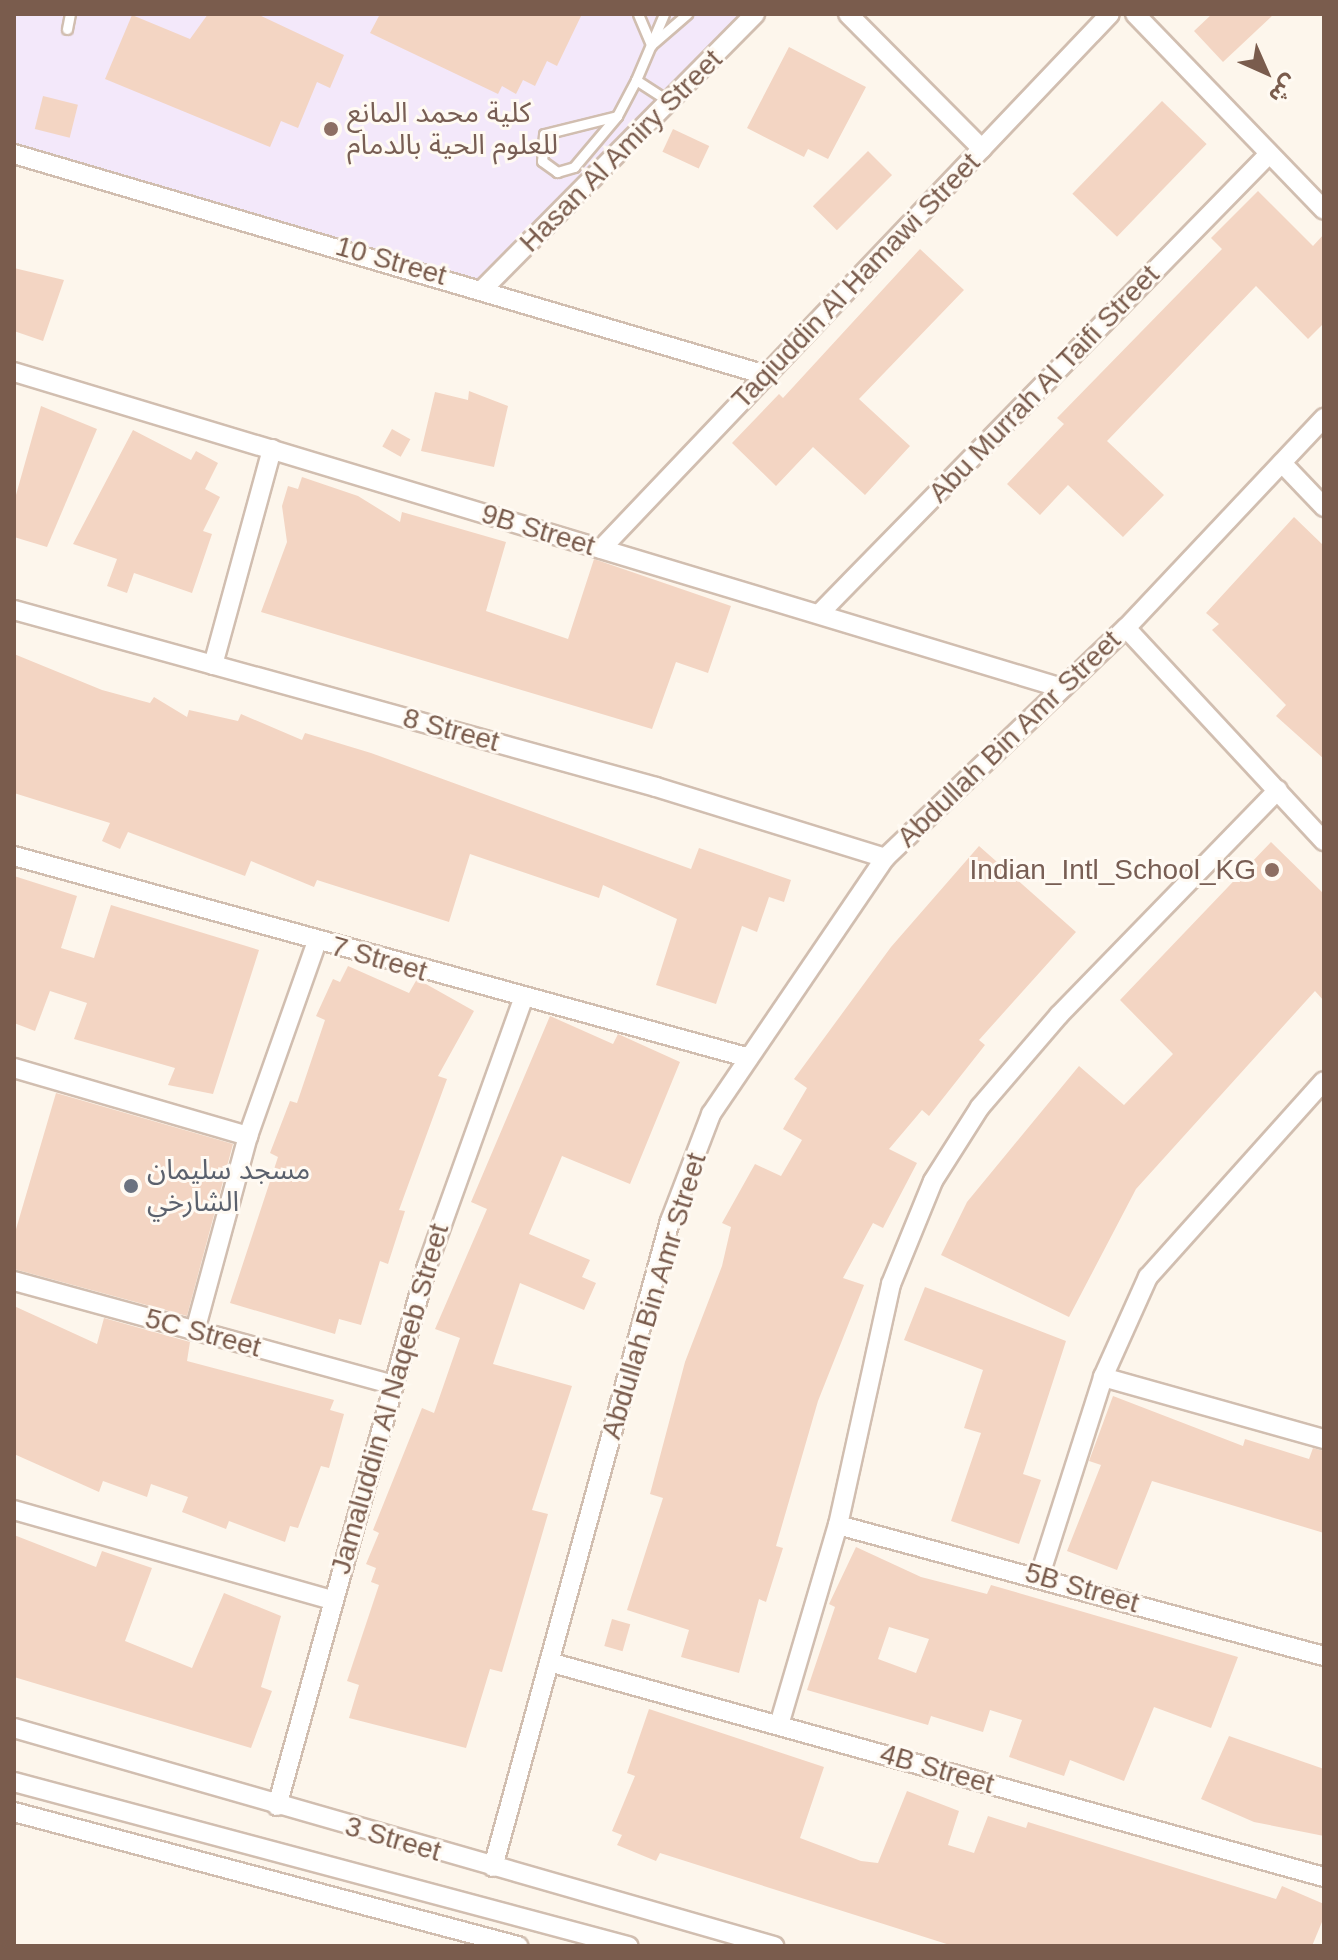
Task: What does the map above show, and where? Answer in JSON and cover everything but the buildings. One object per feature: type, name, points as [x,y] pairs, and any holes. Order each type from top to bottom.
[{"type":"street","name":"Hasan Al Amiry Street","points":[[485,287],[673,103],[755,14]]},
{"type":"street","points":[[848,14],[982,149]]},
{"type":"street","name":"Taqiuddin Al Hamawi Street","points":[[601,549],[1110,14]]},
{"type":"street","points":[[1135,14],[1324,210]]},
{"type":"street","name":"10 Street","points":[[14,154],[485,287],[766,375]]},
{"type":"street","name":"Abu Murrah Al Taifi Street","points":[[819,614],[1269,154]]},
{"type":"street","name":"9B Street","points":[[14,372],[1062,688]]},
{"type":"street","name":"Abdullah Bin Amr Street","points":[[493,1867],[670,1221],[711,1114],[746,1057],[885,858],[1126,628],[1324,418]]},
{"type":"street","points":[[213,665],[272,449]]},
{"type":"street","points":[[1282,463],[1324,507]]},
{"type":"street","name":"8 Street","points":[[14,610],[885,858]]},
{"type":"street","points":[[1126,628],[1324,841]]},
{"type":"street","points":[[779,1725],[838,1525],[891,1284],[933,1181],[980,1107],[1059,1015],[1278,790]]},
{"type":"street","name":"7 Street","points":[[14,856],[523,999],[746,1057]]},
{"type":"street","points":[[195,1331],[248,1136],[317,941]]},
{"type":"street","name":"Jamaluddin Al Naqeeb Street","points":[[277,1806],[331,1600],[393,1385],[480,1108],[523,999]]},
{"type":"street","points":[[14,1068],[248,1136]]},
{"type":"street","points":[[1040,1575],[1103,1377],[1148,1277],[1324,1081]]},
{"type":"street","name":"5C Street","points":[[14,1281],[393,1385]]},
{"type":"street","points":[[1103,1377],[1324,1439]]},
{"type":"street","points":[[14,1510],[331,1600]]},
{"type":"street","name":"5B Street","points":[[838,1525],[1040,1575],[1324,1656]]},
{"type":"street","name":"4B Street","points":[[549,1662],[1324,1877]]},
{"type":"street","name":"3 Street","points":[[14,1728],[277,1806],[774,1946]]},
{"type":"street","points":[[14,1782],[628,1946]]},
{"type":"street","points":[[14,1812],[518,1946]]},
{"type":"lane","points":[[67,29],[70,14]]},
{"type":"lane","points":[[638,14],[651,45]]},
{"type":"lane","points":[[617,116],[544,134],[542,161],[557,172],[574,167],[617,116],[664,14]]},
{"type":"lane","points":[[651,45],[687,14]]},
{"type":"lane","points":[[636,80],[673,103]]},
{"type":"shaded area","name":"كلية محمد المانع للعلوم الحية بالدمام","points":[[14,14],[755,14],[485,287],[14,154]]},
{"type":"place","name":"كلية محمد المانع للعلوم الحية بالدمام","points":[[331,129]]},
{"type":"place","name":"Indian_Intl_School_KG","points":[[1272,870]]},
{"type":"place","name":"مسجد سليمان الشارخي","points":[[131,1186]]}]
